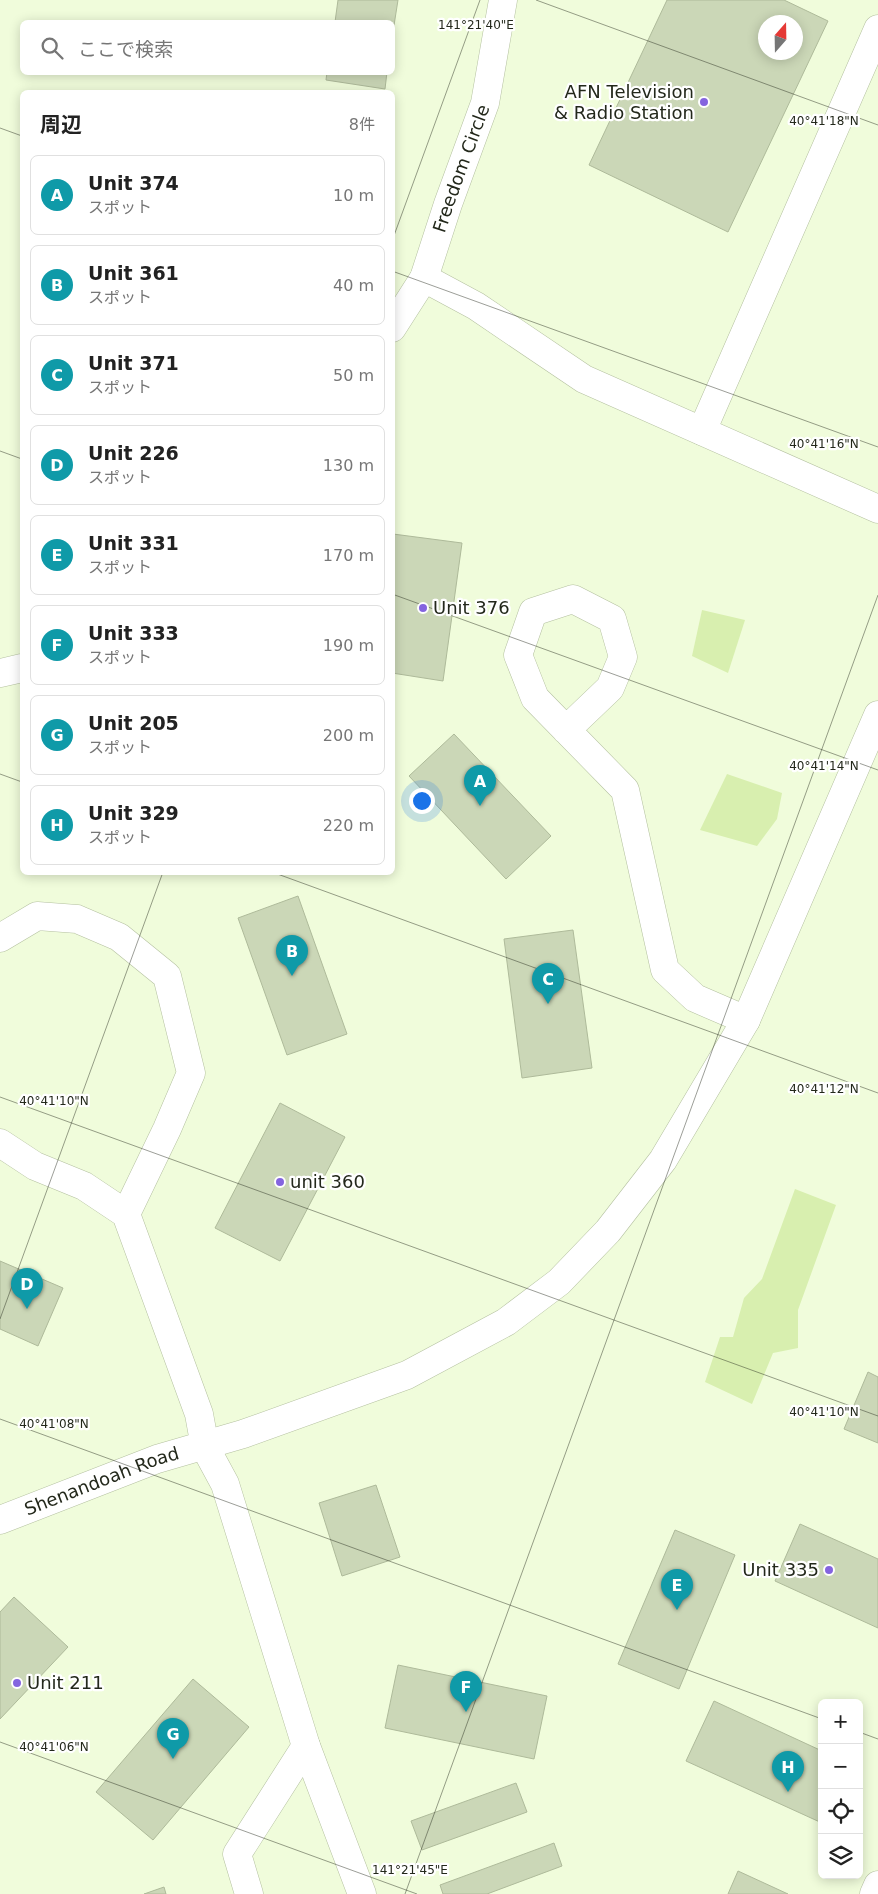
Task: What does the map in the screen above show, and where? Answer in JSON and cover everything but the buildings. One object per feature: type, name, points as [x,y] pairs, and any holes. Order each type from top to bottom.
[{"type":"street","name":"Freedom Circle","points":[[395,323],[424,278],[448,204],[486,103],[503,0]]},
{"type":"street","points":[[702,431],[878,29]]},
{"type":"street","points":[[424,278],[476,306],[584,379],[878,509]]},
{"type":"street","points":[[566,730],[610,688],[623,657],[612,620],[573,599],[533,612],[518,654],[535,698],[566,730],[625,790],[665,970],[695,998],[746,1020]]},
{"type":"street","points":[[0,673],[20,668]]},
{"type":"street","name":"Shenandoah Road","points":[[0,1520],[157,1459],[204,1446],[406,1375],[506,1322],[559,1282],[608,1231],[663,1160],[746,1020],[878,716]]},
{"type":"street","points":[[0,938],[37,916],[77,919],[119,937],[167,976],[192,1073],[126,1214]]},
{"type":"street","points":[[0,1143],[36,1166],[84,1186],[126,1214],[199,1414],[204,1446],[225,1484],[306,1746],[362,1894]]},
{"type":"street","points":[[249,1894],[237,1854],[306,1746]]},
{"type":"street","points":[[874,1894],[878,1885]]},
{"type":"green space","points":[[702,610],[745,620],[728,673],[692,656]]},
{"type":"green space","points":[[727,774],[782,793],[777,819],[757,846],[700,830]]},
{"type":"green space","points":[[795,1189],[836,1205],[798,1310],[798,1348],[773,1353],[752,1404],[705,1382],[720,1337],[733,1337],[744,1298],[762,1279]]},
{"type":"place","name":"AFN Television & Radio Station","points":[[704,102]]},
{"type":"place","name":"Unit 376","points":[[423,608]]},
{"type":"place","name":"Unit 374","points":[[480,806]]},
{"type":"place","name":"Unit 361","points":[[292,976]]},
{"type":"place","name":"Unit 371","points":[[548,1004]]},
{"type":"place","name":"unit 360","points":[[280,1182]]},
{"type":"place","name":"Unit 226","points":[[27,1309]]},
{"type":"place","name":"Unit 335","points":[[829,1570]]},
{"type":"place","name":"Unit 331","points":[[677,1610]]},
{"type":"place","name":"Unit 211","points":[[17,1683]]},
{"type":"place","name":"Unit 333","points":[[466,1712]]},
{"type":"place","name":"Unit 205","points":[[173,1759]]},
{"type":"place","name":"Unit 329","points":[[788,1792]]}]
